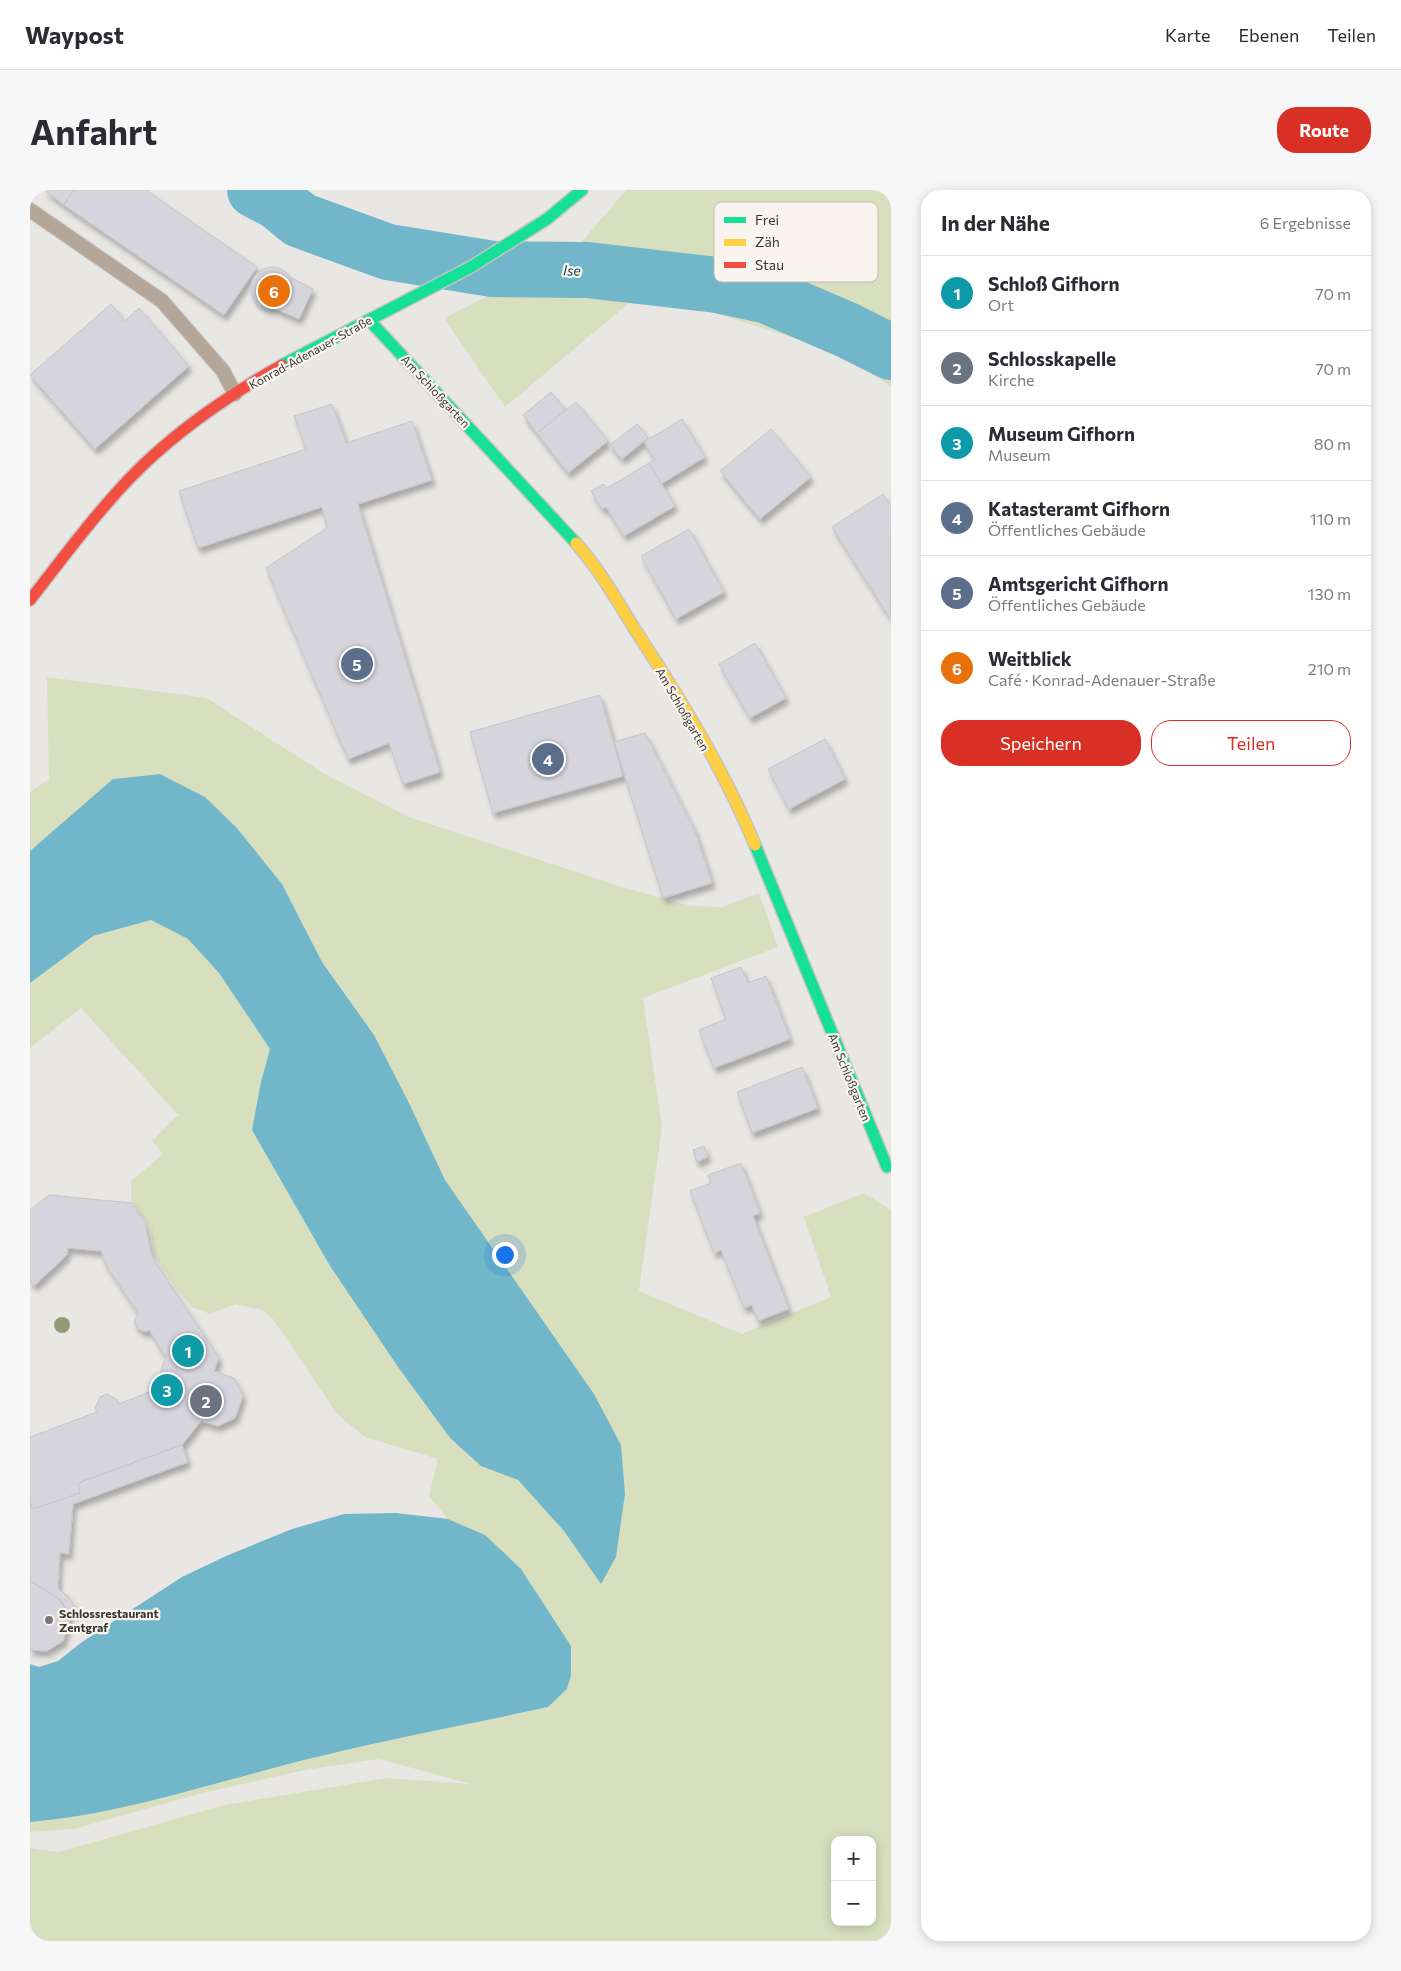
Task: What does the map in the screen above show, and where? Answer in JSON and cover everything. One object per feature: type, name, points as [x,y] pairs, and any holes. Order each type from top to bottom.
[{"type":"street","name":"Konrad-Adenauer-Straße","points":[[30,600],[114,495],[178,434],[271,371],[512,244],[554,215],[582,190]]},
{"type":"street","name":"Am Schloßgarten","points":[[369,320],[589,558],[653,657],[737,800],[887,1167]]},
{"type":"lane","points":[[30,210],[162,301],[224,371],[235,394]]},
{"type":"green space","points":[[626,190],[891,190],[891,386],[834,351],[706,310],[635,298],[505,407],[444,318],[530,275],[578,246]]},
{"type":"green space","points":[[47,677],[207,698],[323,773],[409,817],[622,887],[691,906],[723,907],[759,893],[778,947],[643,998],[662,1127],[639,1291],[742,1334],[831,1297],[804,1217],[864,1193],[891,1210],[891,1941],[30,1941],[30,1848],[59,1852],[224,1805],[386,1778],[471,1784],[379,1759],[305,1770],[202,1793],[74,1829],[30,1832],[30,1822],[97,1813],[331,1753],[548,1707],[567,1689],[571,1675],[571,1646],[485,1535],[448,1519],[429,1496],[438,1459],[365,1437],[337,1414],[273,1319],[262,1310],[235,1304],[210,1314],[192,1307],[178,1291],[155,1257],[150,1228],[131,1200],[131,1181],[163,1154],[152,1141],[178,1115],[81,1008],[30,1048],[30,983],[93,936],[151,920],[188,939],[219,973],[270,1049],[261,1082],[252,1130],[330,1266],[398,1367],[450,1438],[481,1466],[518,1480],[564,1531],[601,1583],[616,1557],[625,1494],[594,1394],[445,1180],[409,1103],[374,1035],[322,962],[282,884],[237,828],[205,797],[160,774],[113,779],[30,851],[30,792],[49,779]]},
{"type":"water","points":[[160,774],[205,797],[237,828],[282,884],[322,962],[374,1035],[409,1103],[445,1180],[594,1394],[621,1445],[625,1494],[616,1557],[601,1584],[564,1531],[518,1480],[481,1466],[450,1438],[398,1367],[330,1266],[252,1130],[261,1082],[270,1049],[219,973],[188,939],[151,920],[93,936],[30,983],[30,851],[113,779]]},
{"type":"water","points":[[396,1513],[448,1519],[485,1535],[521,1569],[571,1646],[571,1675],[567,1689],[548,1707],[331,1753],[97,1813],[30,1822],[30,1664],[39,1667],[58,1661],[82,1642],[182,1577],[226,1556],[292,1529],[344,1514]]},
{"type":"building","points":[[44,190],[74,190],[64,205]]},
{"type":"building","points":[[74,190],[146,190],[257,267],[224,315],[64,205]]},
{"type":"building","points":[[272,267],[287,273],[293,288],[287,303],[272,309],[257,303],[251,288],[257,273]]},
{"type":"building","points":[[290,277],[313,289],[299,319],[276,309],[286,304],[292,295]]},
{"type":"building","points":[[111,304],[125,321],[139,308],[189,366],[95,449],[30,375]]},
{"type":"building","points":[[551,392],[566,410],[537,433],[523,415]]},
{"type":"building","points":[[576,402],[608,441],[568,473],[537,433]]},
{"type":"building","points":[[332,404],[346,443],[412,421],[432,480],[358,504],[440,772],[403,784],[389,743],[348,759],[266,568],[327,528],[322,507],[198,548],[179,491],[306,449],[294,416]]},
{"type":"building","points":[[682,419],[705,457],[661,484],[649,463],[655,460],[644,442]]},
{"type":"building","points":[[637,424],[648,438],[622,459],[610,445]]},
{"type":"building","points":[[771,429],[811,477],[760,519],[720,471]]},
{"type":"building","points":[[649,463],[675,506],[624,536],[606,507],[602,509],[591,491],[603,484],[607,488]]},
{"type":"building","points":[[883,494],[891,506],[890,618],[832,527]]},
{"type":"building","points":[[689,529],[724,592],[676,619],[641,556]]},
{"type":"building","points":[[755,643],[786,698],[750,718],[719,664]]},
{"type":"building","points":[[600,695],[623,776],[493,813],[470,732]]},
{"type":"building","points":[[645,733],[695,831],[712,883],[663,898],[614,742]]},
{"type":"building","points":[[825,739],[845,779],[789,809],[768,769]]},
{"type":"building","points":[[741,967],[748,983],[766,976],[790,1039],[714,1068],[699,1030],[726,1019],[711,978]]},
{"type":"building","points":[[802,1067],[818,1108],[752,1133],[737,1092]]},
{"type":"building","points":[[704,1146],[708,1157],[697,1162],[693,1150]]},
{"type":"building","points":[[741,1163],[760,1213],[753,1216],[789,1309],[758,1321],[752,1305],[744,1308],[721,1250],[714,1253],[690,1191],[711,1183],[708,1175]]},
{"type":"building","points":[[49,1195],[132,1203],[145,1223],[152,1257],[219,1358],[214,1371],[234,1378],[243,1396],[235,1418],[218,1426],[201,1421],[182,1445],[78,1483],[80,1493],[33,1509],[30,1502],[30,1437],[97,1412],[95,1408],[100,1397],[107,1394],[117,1400],[119,1404],[154,1390],[166,1357],[149,1330],[147,1332],[140,1330],[134,1323],[138,1313],[106,1265],[101,1251],[68,1248],[67,1255],[34,1286],[30,1281],[30,1210]]},
{"type":"building","points":[[182,1445],[188,1462],[73,1504],[69,1554],[60,1553],[58,1589],[68,1596],[77,1611],[68,1616],[65,1606],[58,1598],[30,1581],[30,1502],[33,1509],[80,1493],[78,1483]]},
{"type":"building","name":"Schlossrestaurant Zentgraf","points":[[30,1581],[58,1598],[68,1614],[69,1623],[63,1641],[47,1651],[30,1650]]},
{"type":"waterway","name":"Ise","points":[[255,190],[278,202],[300,220],[388,252],[493,269],[587,270],[717,285],[768,296],[847,330],[891,352]]},
{"type":"traffic: fast","points":[[282,365],[471,267],[547,219],[582,190]]},
{"type":"traffic: fast","points":[[369,320],[576,543]]},
{"type":"traffic: fast","points":[[755,845],[887,1167]]},
{"type":"traffic: slow","points":[[576,543],[607,584],[684,707],[715,761],[755,845]]},
{"type":"traffic: jam","points":[[30,600],[103,508],[146,462],[201,416],[241,389],[282,365]]},
{"type":"place","name":"Weitblick","points":[[274,291]]},
{"type":"place","name":"Amtsgericht Gifhorn","points":[[357,664]]},
{"type":"place","name":"Katasteramt Gifhorn","points":[[548,759]]},
{"type":"place","name":"Schloß Gifhorn","points":[[188,1351]]},
{"type":"place","name":"Museum Gifhorn","points":[[167,1390]]},
{"type":"place","name":"Schlosskapelle","points":[[206,1401]]},
{"type":"place","name":"Schlossrestaurant Zentgraf","points":[[49,1620]]}]
